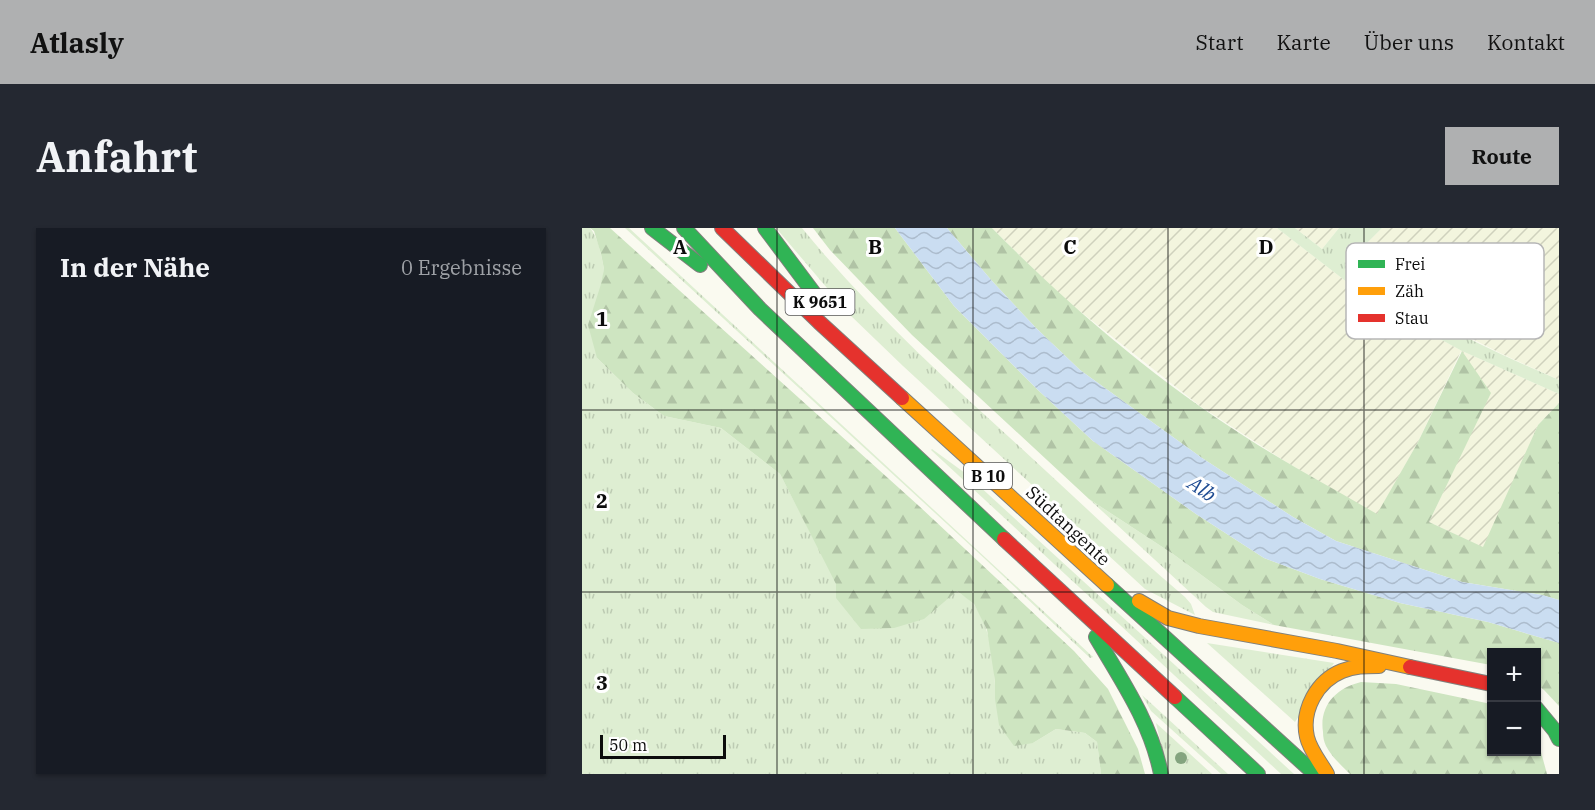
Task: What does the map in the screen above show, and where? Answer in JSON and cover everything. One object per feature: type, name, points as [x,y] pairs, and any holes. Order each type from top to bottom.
[{"type":"highway","name":"K 9651","points":[[652,228],[760,309]]},
{"type":"highway","name":"B 10","points":[[684,228],[760,309],[1258,774]]},
{"type":"highway","name":"Südtangente","points":[[722,228],[770,276],[1315,774]]},
{"type":"highway","name":"K 9651","points":[[765,228],[878,375]]},
{"type":"highway","points":[[1098,578],[1168,618],[1487,683]]},
{"type":"highway","points":[[1076,604],[1136,705],[1151,737],[1160,763],[1161,774]]},
{"type":"highway","points":[[1327,774],[1307,738],[1308,706],[1315,693],[1334,675],[1349,668],[1379,666],[1420,669]]},
{"type":"highway","points":[[1541,714],[1555,731],[1559,740]]},
{"type":"green space","points":[[582,228],[590,228],[596,237],[604,269],[597,358],[633,393],[664,416],[721,428],[780,474],[837,584],[836,598],[946,600],[956,591],[969,600],[981,616],[989,639],[994,663],[995,699],[1033,743],[1056,729],[1085,733],[1097,742],[1101,774],[582,774]]},
{"type":"green space","points":[[590,228],[610,228],[919,506],[1074,651],[1108,689],[1138,749],[1145,774],[1101,774],[1097,742],[1085,733],[1056,729],[1033,743],[1014,746],[999,725],[987,630],[974,604],[957,591],[924,619],[894,628],[861,629],[836,598],[836,584],[780,474],[721,428],[664,416],[633,393],[597,358],[588,325],[604,269],[594,231]]},
{"type":"green space","points":[[625,228],[629,228],[1093,657],[1090,658]]},
{"type":"green space","points":[[776,228],[802,228],[827,258],[906,341],[1122,542],[1185,597],[1191,604],[1195,615],[1145,589],[903,366],[850,315]]},
{"type":"green space","points":[[813,228],[895,228],[954,306],[1093,441],[1196,514],[1264,558],[1320,579],[1400,603],[1488,622],[1559,643],[1559,706],[1541,688],[1541,648],[1487,648],[1487,664],[1274,625],[1242,605],[1173,554],[1089,499],[912,335],[830,250]]},
{"type":"green space","points":[[947,228],[992,228],[1050,285],[1112,339],[1176,389],[1260,446],[1377,514],[1418,442],[1462,351],[1491,393],[1429,522],[1483,547],[1538,425],[1559,403],[1559,600],[1542,595],[1462,582],[1336,541],[1293,517],[1202,458],[1080,370],[1036,328]]},
{"type":"green space","points":[[992,228],[1277,228],[1346,281],[1346,339],[1440,339],[1559,394],[1559,403],[1538,425],[1484,548],[1429,522],[1490,393],[1461,351],[1418,442],[1377,515],[1291,465],[1200,406],[1062,297]]},
{"type":"green space","points":[[1277,228],[1295,228],[1322,249],[1339,228],[1382,228],[1367,243],[1346,243],[1346,281]]},
{"type":"green space","points":[[1295,228],[1339,228],[1322,249]]},
{"type":"green space","points":[[1382,228],[1559,228],[1559,380],[1472,339],[1544,339],[1544,243],[1367,243]]},
{"type":"green space","points":[[1440,339],[1471,339],[1559,380],[1559,394]]},
{"type":"green space","points":[[932,449],[965,473],[1294,774],[1281,774]]},
{"type":"green space","points":[[1089,499],[1173,554],[1242,605],[1274,625],[1213,612]]},
{"type":"green space","points":[[1207,643],[1334,663],[1295,722]]},
{"type":"green space","points":[[1361,682],[1396,684],[1487,703],[1487,756],[1541,756],[1541,752],[1547,774],[1350,774],[1326,746],[1322,723],[1331,700],[1352,685]]},
{"type":"green space","points":[[1142,695],[1228,774],[1221,774],[1151,711]]},
{"type":"green space","points":[[1156,723],[1212,774],[1168,774]]},
{"type":"water","name":"Alb","points":[[895,228],[947,228],[1036,328],[1080,370],[1202,458],[1293,517],[1336,541],[1462,582],[1542,595],[1559,600],[1559,643],[1488,622],[1400,603],[1320,579],[1264,558],[1196,514],[1093,441],[954,306]]},
{"type":"traffic: fast","points":[[652,228],[700,265]]},
{"type":"traffic: fast","points":[[684,228],[760,309],[1004,539]]},
{"type":"traffic: fast","points":[[765,228],[819,300]]},
{"type":"traffic: fast","points":[[1107,585],[1315,774]]},
{"type":"traffic: fast","points":[[1096,637],[1143,720],[1161,774]]},
{"type":"traffic: fast","points":[[1175,697],[1258,774]]},
{"type":"traffic: fast","points":[[1541,714],[1559,739]]},
{"type":"traffic: slow","points":[[902,398],[1107,585]]},
{"type":"traffic: slow","points":[[1139,601],[1168,618],[1199,626],[1410,667]]},
{"type":"traffic: slow","points":[[1327,774],[1307,737],[1306,717],[1313,698],[1325,682],[1342,671],[1356,667],[1379,666]]},
{"type":"traffic: jam","points":[[722,228],[902,398]]},
{"type":"traffic: jam","points":[[1004,539],[1175,697]]},
{"type":"traffic: jam","points":[[1410,667],[1487,683]]}]
